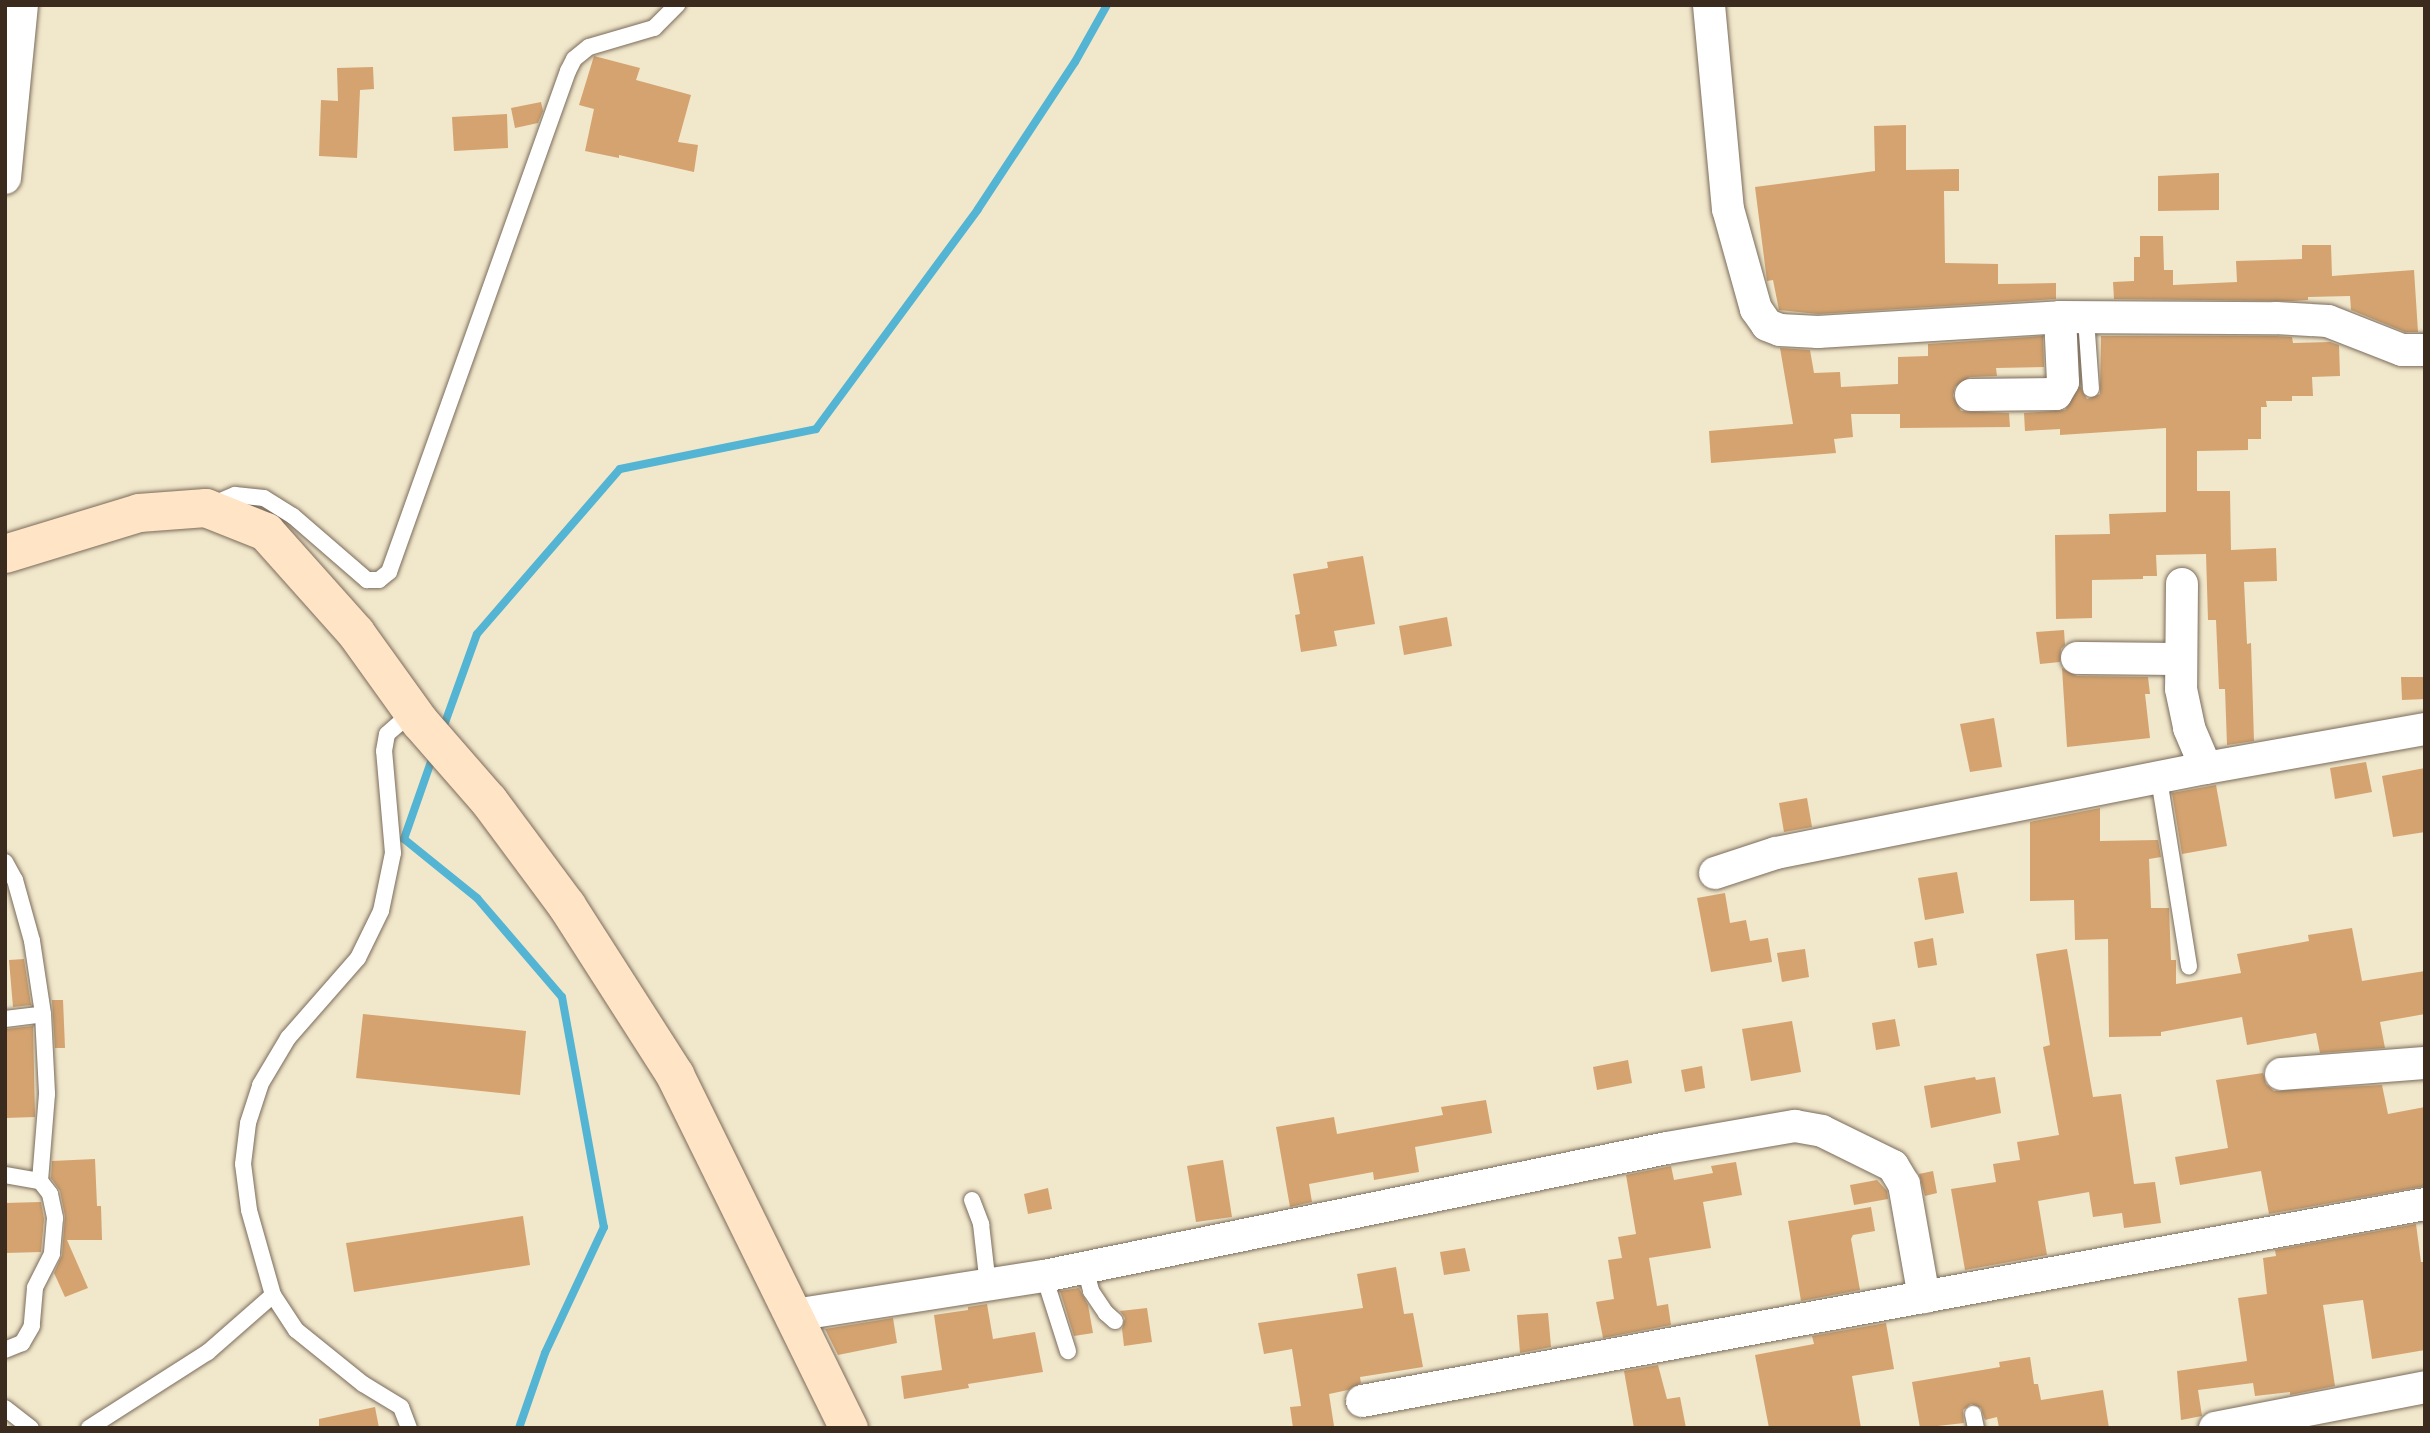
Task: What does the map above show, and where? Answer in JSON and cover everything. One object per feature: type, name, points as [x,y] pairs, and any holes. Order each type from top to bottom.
[{"type":"street","points":[[5,178],[22,5]]},
{"type":"street","points":[[1709,5],[1728,209],[1756,309],[1767,325],[1780,330],[1818,332],[2073,318],[2276,318],[2328,321],[2402,350],[2425,349]]},
{"type":"street","points":[[1971,395],[2056,394],[2063,382],[2073,318]]},
{"type":"street","points":[[5,554],[139,513],[206,508],[266,532],[356,633],[425,727],[489,801],[567,906],[675,1075],[849,1428]]},
{"type":"street","points":[[2182,584],[2181,689],[2189,728],[2206,768]]},
{"type":"street","points":[[2077,658],[2182,659]]},
{"type":"street","points":[[1716,873],[1776,853],[2206,768],[2425,729]]},
{"type":"street","points":[[2281,1074],[2425,1063]]},
{"type":"street","points":[[794,1315],[1044,1276],[1667,1148],[1795,1126],[1822,1131],[1893,1166],[1904,1184],[1924,1297]]},
{"type":"street","points":[[1362,1401],[2425,1204]]},
{"type":"street","points":[[2215,1428],[2425,1387]]},
{"type":"lane","points":[[206,508],[235,495],[264,498],[293,516],[367,580],[379,580],[389,572],[574,59],[589,47],[654,28],[677,5]]},
{"type":"lane","points":[[2073,318],[2091,389]]},
{"type":"lane","points":[[409,1428],[401,1407],[363,1384],[296,1330],[273,1296],[249,1210],[243,1164],[248,1124],[260,1085],[288,1038],[358,958],[382,911],[393,853],[384,751],[387,734],[402,721],[425,727]]},
{"type":"lane","points":[[2159,779],[2189,967]]},
{"type":"lane","points":[[5,862],[15,880],[32,940],[43,1014],[47,1094],[40,1181],[50,1194],[54,1218],[52,1254],[35,1288],[32,1326],[22,1343],[5,1350]]},
{"type":"lane","points":[[5,1018],[43,1014]]},
{"type":"lane","points":[[5,1175],[40,1181]]},
{"type":"lane","points":[[972,1200],[981,1224],[988,1285]]},
{"type":"lane","points":[[1085,1268],[1091,1291],[1115,1321]]},
{"type":"lane","points":[[1044,1276],[1068,1351]]},
{"type":"lane","points":[[89,1428],[208,1352],[273,1296]]},
{"type":"lane","points":[[5,1408],[31,1428]]},
{"type":"building","points":[[594,56],[640,68],[636,80],[691,95],[678,142],[698,145],[694,172],[619,155],[619,158],[585,151],[594,109],[579,105]]},
{"type":"building","points":[[373,67],[374,89],[360,90],[357,158],[319,156],[321,100],[338,101],[337,68]]},
{"type":"building","points":[[541,102],[543,111],[538,123],[515,128],[511,108]]},
{"type":"building","points":[[507,114],[508,148],[454,151],[452,117]]},
{"type":"building","points":[[1906,125],[1906,170],[1959,169],[1959,191],[1944,191],[1945,263],[1998,264],[1998,284],[2056,283],[2056,299],[1818,314],[1779,310],[1773,280],[1767,281],[1755,187],[1875,171],[1874,126]]},
{"type":"building","points":[[2219,173],[2219,210],[2158,211],[2158,176]]},
{"type":"building","points":[[2140,236],[2163,236],[2164,270],[2173,270],[2173,285],[2237,282],[2236,261],[2302,259],[2302,245],[2331,245],[2332,276],[2414,270],[2418,332],[2405,332],[2351,310],[2350,296],[2308,297],[2308,300],[2292,301],[2114,299],[2113,282],[2134,281],[2134,257],[2140,257]]},
{"type":"building","points":[[2043,336],[2044,367],[1996,368],[1997,376],[1970,377],[1955,387],[1953,396],[1961,411],[2009,413],[2010,427],[1900,428],[1900,414],[1851,414],[1853,437],[1834,439],[1836,453],[1711,463],[1709,431],[1793,424],[1780,348],[1810,350],[1814,373],[1840,372],[1841,387],[1898,384],[1898,357],[1928,356],[1928,344]]},
{"type":"building","points":[[2101,336],[2275,336],[2292,337],[2293,343],[2330,342],[2339,345],[2340,376],[2312,377],[2313,396],[2292,396],[2292,401],[2266,401],[2267,407],[2261,407],[2261,439],[2248,439],[2248,450],[2197,451],[2197,491],[2230,491],[2231,550],[2276,548],[2277,581],[2244,582],[2247,644],[2251,643],[2254,741],[2227,745],[2225,689],[2219,689],[2216,620],[2208,620],[2206,554],[2156,555],[2157,576],[2143,576],[2143,579],[2092,580],[2092,618],[2056,619],[2055,535],[2110,534],[2109,514],[2166,512],[2166,428],[2060,435],[2060,429],[2025,431],[2024,413],[2065,410],[2080,386],[2087,399],[2100,394]]},
{"type":"building","points":[[1363,556],[1375,624],[1334,631],[1337,646],[1301,652],[1295,615],[1300,614],[1293,574],[1328,568],[1327,562]]},
{"type":"building","points":[[1447,617],[1452,646],[1404,655],[1399,626]]},
{"type":"building","points":[[2064,630],[2065,645],[2061,649],[2060,662],[2040,664],[2036,632]]},
{"type":"building","points":[[2062,668],[2077,676],[2148,677],[2150,694],[2145,694],[2150,738],[2067,747]]},
{"type":"building","points":[[2401,677],[2425,677],[2425,699],[2402,700]]},
{"type":"building","points":[[1994,718],[2002,767],[1970,772],[1960,724]]},
{"type":"building","points":[[2366,762],[2372,792],[2335,799],[2330,768]]},
{"type":"building","points":[[2425,768],[2425,832],[2393,837],[2382,776]]},
{"type":"building","points":[[2216,785],[2227,846],[2182,854],[2172,793]]},
{"type":"building","points":[[1807,798],[1812,827],[1784,832],[1779,803]]},
{"type":"building","points":[[2100,808],[2100,841],[2158,840],[2161,857],[2149,859],[2151,908],[2169,908],[2171,960],[2176,960],[2176,984],[2241,973],[2237,954],[2309,941],[2308,935],[2352,928],[2362,981],[2425,971],[2425,1014],[2380,1022],[2385,1048],[2320,1053],[2316,1033],[2247,1045],[2242,1017],[2161,1032],[2161,1036],[2109,1037],[2108,939],[2075,940],[2074,900],[2030,901],[2030,822]]},
{"type":"building","points":[[1957,872],[1964,913],[1925,920],[1918,878]]},
{"type":"building","points":[[1725,893],[1730,923],[1746,920],[1750,941],[1768,938],[1772,962],[1711,972],[1697,898]]},
{"type":"building","points":[[1933,938],[1937,965],[1918,968],[1914,942]]},
{"type":"building","points":[[1805,949],[1809,977],[1782,982],[1777,953]]},
{"type":"building","points":[[2067,949],[2093,1097],[2121,1094],[2134,1184],[2155,1182],[2161,1223],[2124,1228],[2122,1213],[2093,1217],[2089,1192],[2038,1201],[2047,1255],[1965,1270],[1951,1189],[1996,1182],[1993,1164],[2020,1160],[2017,1142],[2059,1135],[2043,1047],[2050,1045],[2036,954]]},
{"type":"building","points":[[24,959],[31,1005],[13,1007],[9,960]]},
{"type":"building","points":[[52,1000],[63,1000],[65,1048],[55,1048]]},
{"type":"building","points":[[363,1014],[526,1031],[520,1095],[356,1078]]},
{"type":"building","points":[[1895,1019],[1900,1046],[1876,1050],[1872,1023]]},
{"type":"building","points":[[1792,1021],[1801,1072],[1751,1081],[1742,1029]]},
{"type":"building","points":[[33,1026],[35,1117],[5,1118],[6,1029]]},
{"type":"building","points":[[1628,1060],[1632,1083],[1597,1090],[1593,1067]]},
{"type":"building","points":[[1702,1066],[1705,1088],[1685,1092],[1681,1070]]},
{"type":"building","points":[[2263,1073],[2266,1084],[2274,1091],[2382,1085],[2388,1114],[2425,1107],[2425,1186],[2269,1214],[2261,1171],[2180,1185],[2175,1157],[2228,1148],[2216,1080]]},
{"type":"building","points":[[1975,1077],[1976,1080],[1995,1077],[2001,1113],[1931,1128],[1924,1086]]},
{"type":"building","points":[[1486,1100],[1492,1133],[1415,1147],[1419,1172],[1374,1180],[1373,1172],[1309,1184],[1312,1202],[1290,1207],[1276,1127],[1334,1117],[1337,1134],[1443,1115],[1441,1107]]},
{"type":"building","points":[[95,1159],[102,1240],[67,1240],[88,1288],[65,1297],[54,1273],[62,1255],[65,1216],[60,1191],[51,1178],[52,1161]]},
{"type":"building","points":[[1223,1160],[1232,1217],[1196,1222],[1187,1166]]},
{"type":"building","points":[[1736,1162],[1742,1195],[1703,1202],[1711,1248],[1649,1258],[1657,1306],[1668,1304],[1671,1325],[1603,1338],[1596,1302],[1614,1299],[1608,1260],[1622,1258],[1618,1237],[1636,1234],[1626,1175],[1671,1166],[1674,1180],[1713,1173],[1711,1166]]},
{"type":"building","points":[[1933,1171],[1937,1193],[1925,1196],[1919,1174]]},
{"type":"building","points":[[1877,1180],[1887,1191],[1888,1199],[1854,1205],[1850,1185]]},
{"type":"building","points":[[1048,1188],[1052,1209],[1028,1214],[1024,1194]]},
{"type":"building","points":[[41,1202],[44,1219],[41,1252],[5,1253],[5,1203]]},
{"type":"building","points":[[1871,1207],[1875,1231],[1853,1235],[1851,1239],[1860,1290],[1801,1301],[1788,1221]]},
{"type":"building","points":[[523,1216],[530,1265],[354,1292],[346,1243]]},
{"type":"building","points":[[2416,1224],[2421,1262],[2425,1262],[2425,1350],[2372,1359],[2363,1300],[2323,1305],[2335,1386],[2290,1395],[2290,1392],[2255,1396],[2253,1383],[2198,1390],[2202,1416],[2181,1420],[2177,1371],[2247,1361],[2238,1298],[2267,1294],[2263,1258],[2276,1256],[2275,1250]]},
{"type":"building","points":[[1465,1248],[1470,1271],[1444,1275],[1440,1252]]},
{"type":"building","points":[[1396,1267],[1404,1314],[1413,1313],[1423,1367],[1360,1377],[1361,1383],[1348,1390],[1329,1394],[1334,1426],[1293,1428],[1290,1407],[1301,1406],[1292,1349],[1264,1354],[1258,1323],[1363,1308],[1357,1274]]},
{"type":"building","points":[[1079,1288],[1088,1305],[1093,1333],[1074,1336],[1060,1291]]},
{"type":"building","points":[[987,1304],[993,1339],[1035,1332],[1043,1372],[968,1384],[969,1388],[904,1399],[901,1376],[942,1370],[934,1315]]},
{"type":"building","points":[[1147,1308],[1152,1342],[1124,1346],[1122,1329],[1125,1318],[1120,1311]]},
{"type":"building","points":[[1548,1313],[1551,1347],[1520,1353],[1517,1315]]},
{"type":"building","points":[[893,1318],[897,1343],[838,1355],[825,1329]]},
{"type":"building","points":[[1886,1323],[1894,1369],[1852,1376],[1861,1428],[1769,1428],[1755,1355],[1814,1344],[1812,1336]]},
{"type":"building","points":[[2030,1357],[2034,1384],[2038,1384],[2041,1400],[2103,1390],[2109,1428],[1999,1428],[1997,1417],[1985,1420],[1981,1408],[1971,1404],[1963,1410],[1964,1423],[1920,1428],[1912,1382],[2000,1367],[1999,1362]]},
{"type":"building","points":[[1658,1365],[1667,1399],[1680,1397],[1686,1428],[1634,1428],[1624,1371]]},
{"type":"building","points":[[375,1407],[379,1428],[319,1428],[319,1419]]},
{"type":"waterway","points":[[442,731],[477,634],[620,469],[816,429],[978,209],[1075,62],[1107,5]]},
{"type":"waterway","points":[[433,756],[404,839],[477,898],[562,997],[604,1227],[545,1353],[519,1428]]}]
